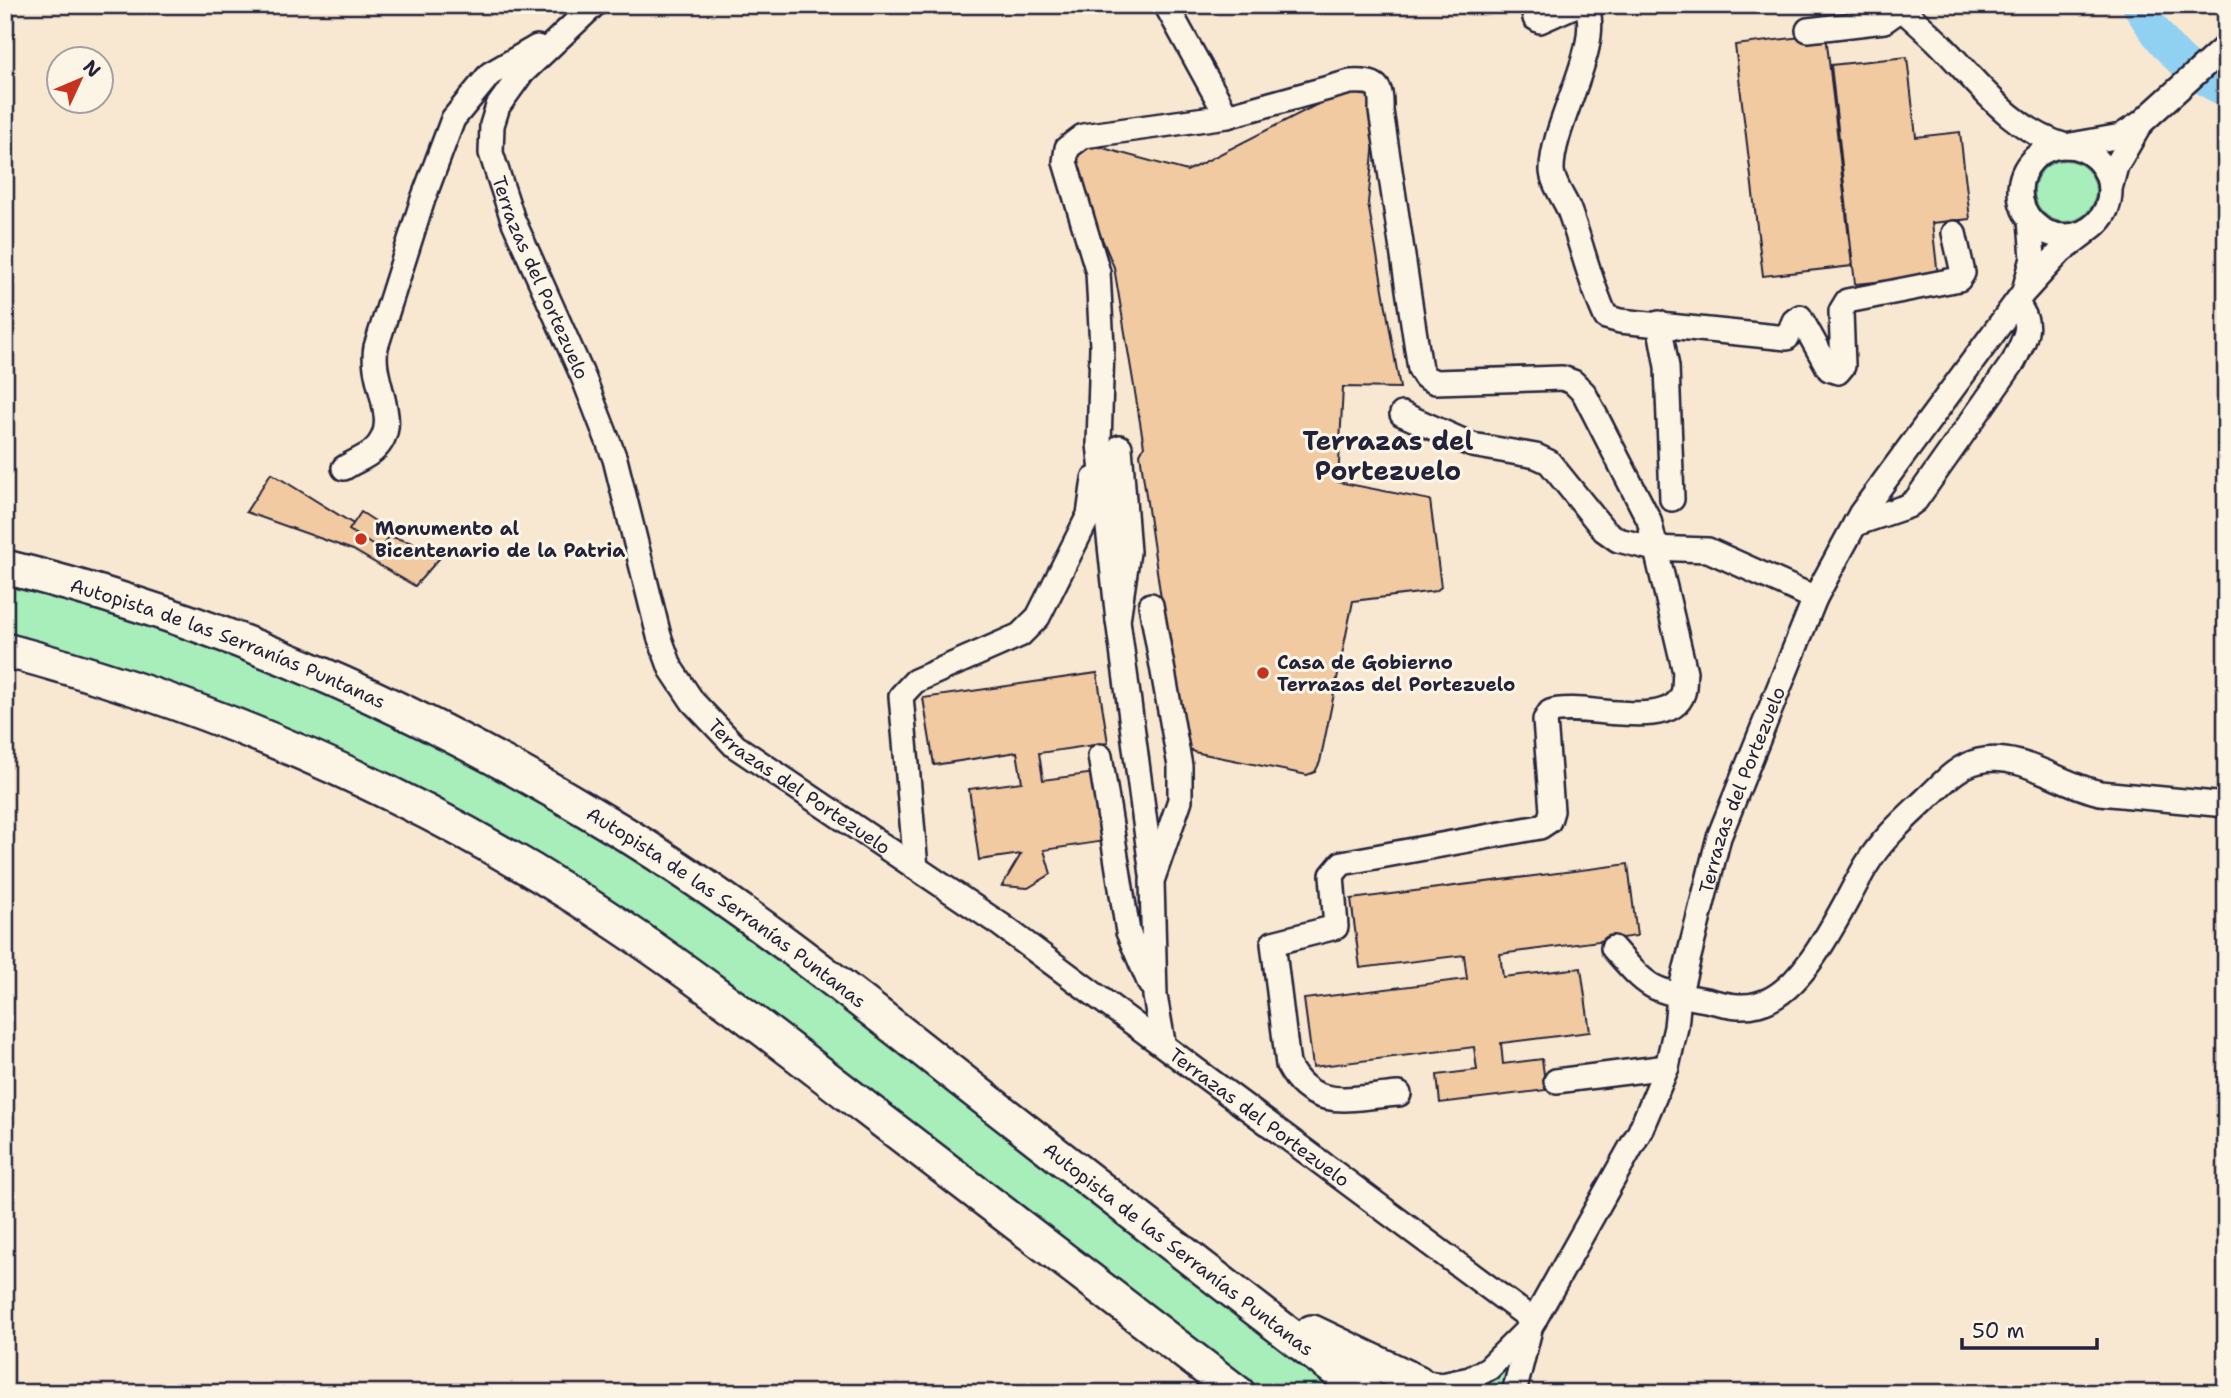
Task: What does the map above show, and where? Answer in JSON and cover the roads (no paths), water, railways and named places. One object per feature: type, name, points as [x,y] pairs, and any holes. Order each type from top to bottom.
[{"type":"highway","name":"Autopista de las Serranías Puntanas","points":[[5,567],[167,614],[291,661],[452,736],[619,830],[794,949],[1222,1284],[1366,1393]]},
{"type":"highway","points":[[5,650],[124,685],[282,743],[433,817],[569,893],[707,986],[1238,1393]]},
{"type":"highway","points":[[1222,1284],[1416,1388]]},
{"type":"highway","points":[[1162,1335],[1216,1393]]},
{"type":"street","name":"Terrazas del Portezuelo","points":[[594,5],[521,74],[498,106],[492,125],[491,153],[513,219],[584,379],[615,459],[641,571],[671,669],[693,702],[735,746],[916,868],[1163,1042],[1533,1324]]},
{"type":"street","points":[[1166,5],[1227,116]]},
{"type":"street","points":[[1533,5],[1535,18],[1540,21],[1576,5]]},
{"type":"street","points":[[1586,5],[1589,34],[1585,54],[1553,150],[1552,174],[1568,208],[1606,317],[1620,321],[1787,338],[1791,334],[1794,321],[1800,317],[1829,369],[1838,372],[1843,366],[1841,310],[1847,302],[1959,279],[1963,274],[1954,233]]},
{"type":"street","points":[[1808,30],[1884,21],[1899,7],[1938,42],[2013,121],[2031,133],[2086,150],[2099,160],[2111,185]]},
{"type":"street","points":[[344,468],[373,451],[385,436],[388,419],[373,363],[376,347],[423,198],[453,119],[490,74],[566,30]]},
{"type":"street","name":"Terrazas del Portezuelo","points":[[2022,176],[2029,162],[2041,152],[2121,135],[2141,122],[2226,46]]},
{"type":"street","points":[[1163,1042],[1155,996],[1152,881],[1118,620],[1128,552],[1110,445],[1098,272],[1065,162],[1067,148],[1083,136],[1227,116],[1350,82],[1367,81],[1377,86],[1381,93],[1381,111],[1420,369],[1425,377],[1435,382],[1562,378],[1573,382],[1584,393],[1649,520],[1685,672],[1683,694],[1677,702],[1651,714],[1562,708],[1550,712],[1545,720],[1552,811],[1549,821],[1540,827],[1342,863],[1332,875],[1336,927],[1273,943],[1288,1065],[1296,1081],[1324,1099],[1399,1094]]},
{"type":"street","name":"Terrazas del Portezuelo","points":[[2013,121],[2021,153],[2022,207],[2030,220],[2033,258],[2020,298]]},
{"type":"street","name":"Terrazas del Portezuelo","points":[[1514,1393],[1533,1324],[1640,1131],[1667,1067],[1676,1027],[1679,996],[1719,837],[1815,598],[1855,524],[2020,298],[2061,251],[2106,212],[2116,166],[2141,122]]},
{"type":"street","points":[[2030,220],[2042,230],[2057,236],[2086,232]]},
{"type":"street","points":[[1855,524],[1916,500],[2014,361],[2025,337],[2028,322],[2020,298]]},
{"type":"street","points":[[1659,323],[1667,367],[1672,499]]},
{"type":"street","points":[[1402,414],[1472,445],[1536,456],[1549,462],[1604,530],[1618,540],[1656,548],[1708,550],[1815,598]]},
{"type":"street","points":[[916,868],[901,696],[915,681],[1020,635],[1038,617],[1089,515],[1110,445]]},
{"type":"street","points":[[1151,605],[1180,766],[1180,800],[1152,881]]},
{"type":"street","points":[[1100,756],[1128,932],[1155,996]]},
{"type":"street","points":[[1613,948],[1644,983],[1656,991],[1748,1006],[1761,1004],[1781,992],[1813,959],[1874,854],[1952,774],[1978,761],[2014,761],[2081,789],[2100,793],[2226,806]]},
{"type":"street","points":[[1556,1081],[1667,1067]]},
{"type":"street","name":"Terrazas del Portezuelo","points":[[1416,1388],[1470,1380],[1489,1368],[1533,1324]]},
{"type":"waterway","points":[[2138,5],[2175,55],[2199,75],[2226,91]]},
{"type":"place","name":"Monumento al Bicentenario de la Patria","points":[[361,539]]},
{"type":"place","name":"Casa de Gobierno Terrazas del Portezuelo","points":[[1263,673]]},
{"type":"district","name":"Terrazas del Portezuelo","points":[[1388,455]]}]
